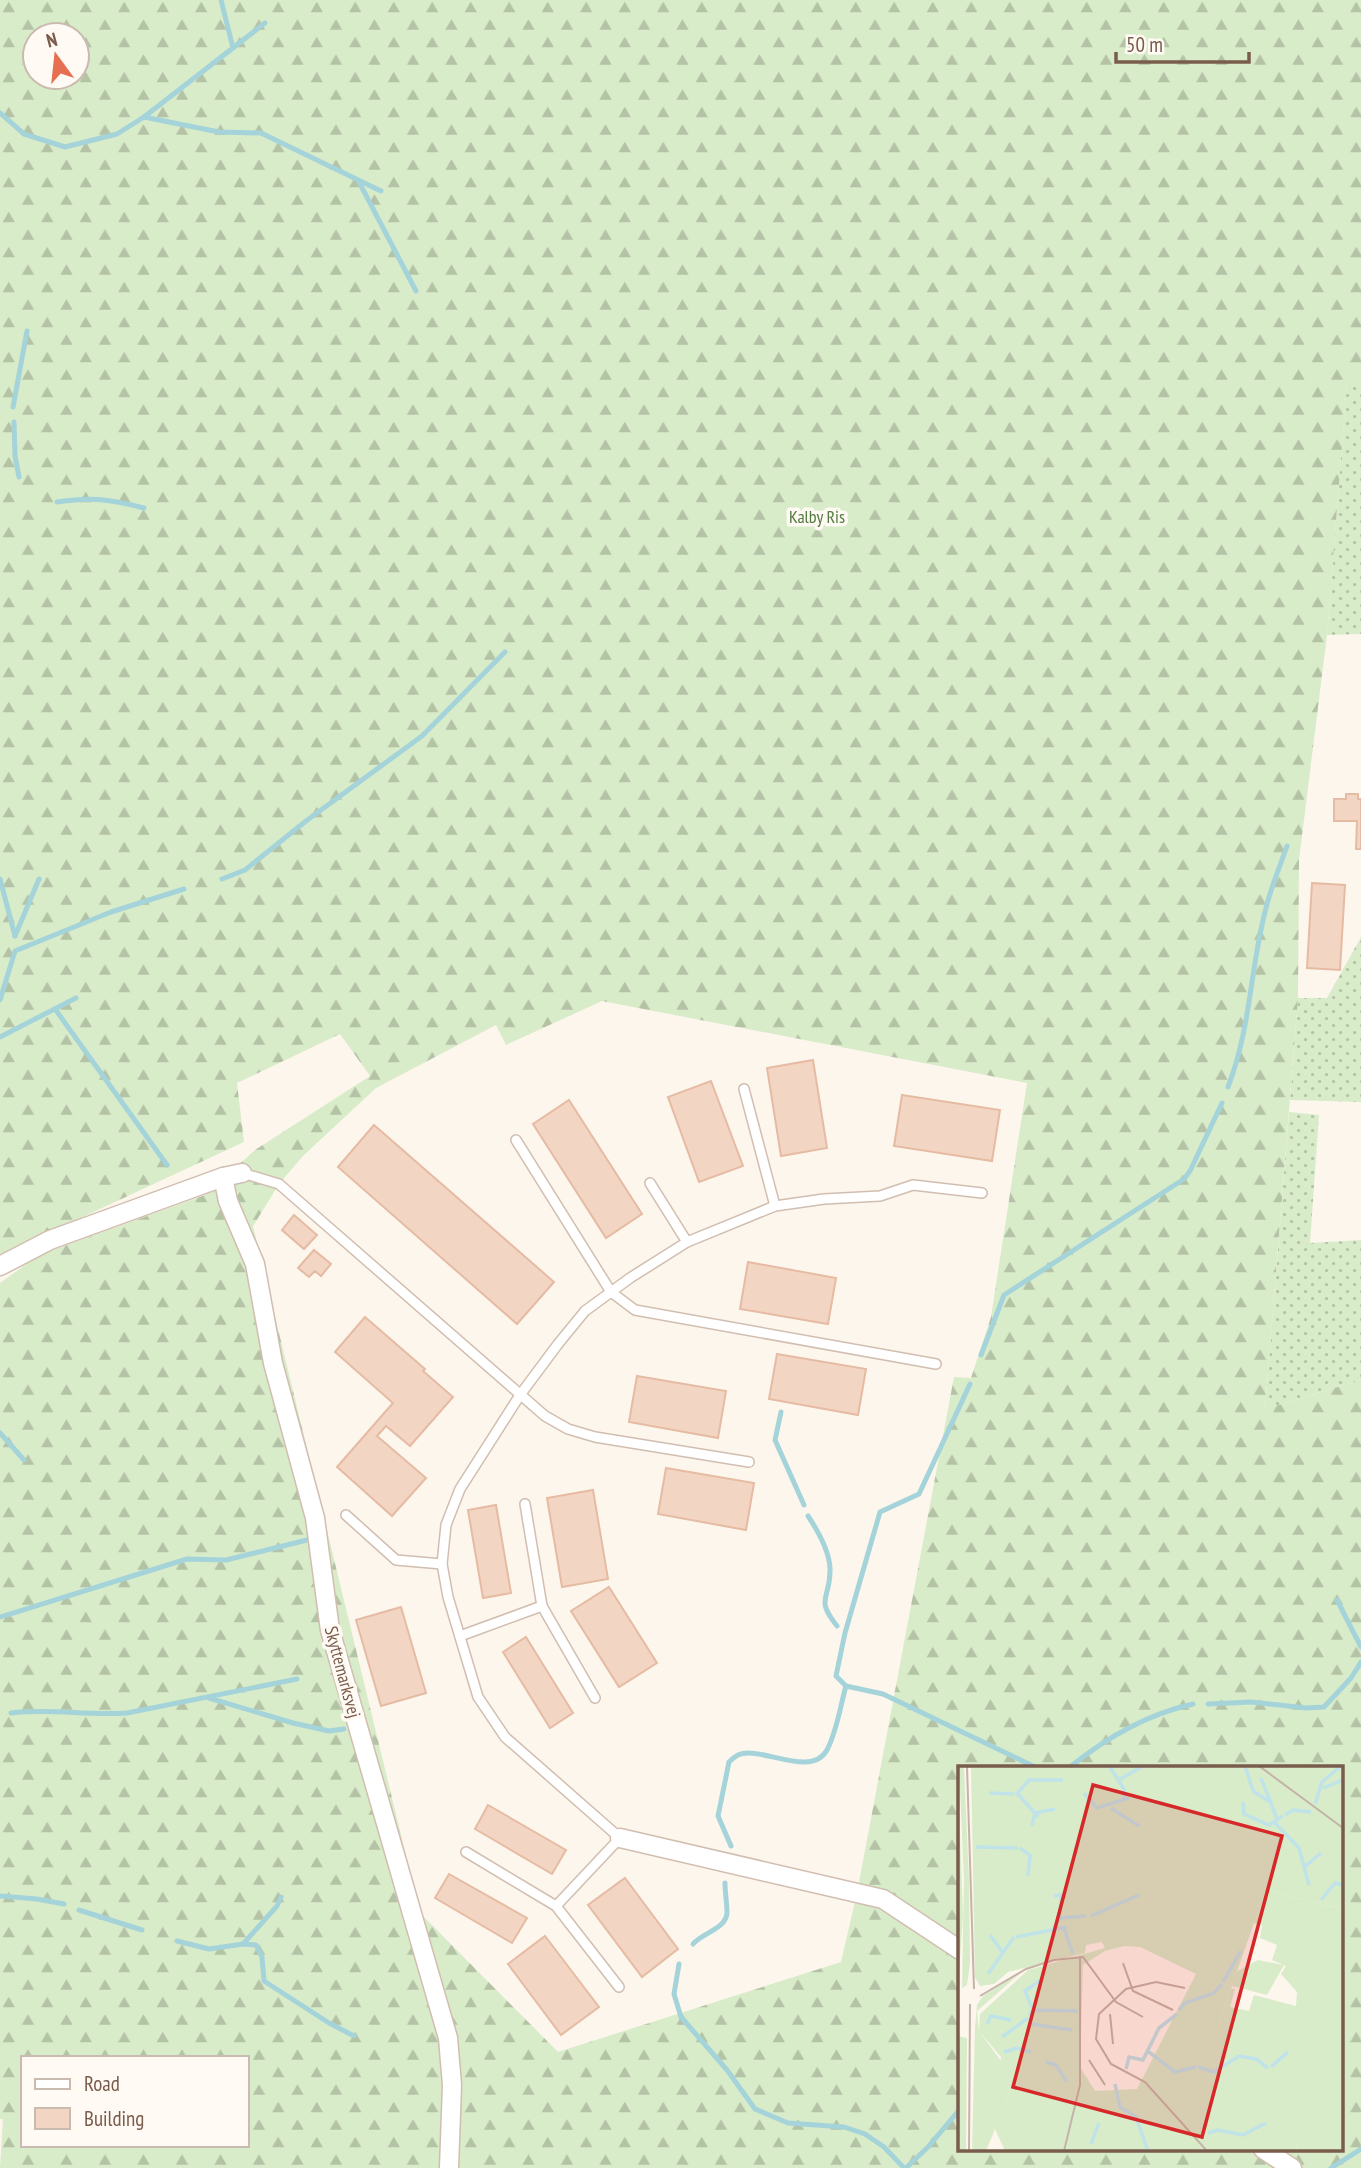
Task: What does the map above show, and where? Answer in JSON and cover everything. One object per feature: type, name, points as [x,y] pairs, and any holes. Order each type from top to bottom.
[{"type":"street","points":[[0,1266],[50,1240],[223,1177],[242,1173]]},
{"type":"street","name":"Skyttemarksvej","points":[[223,1177],[228,1202],[256,1264],[273,1363],[314,1518],[330,1630],[448,2038],[452,2085],[449,2168]]},
{"type":"street","points":[[620,1838],[883,1899],[958,1949]]},
{"type":"street","points":[[1265,2150],[1293,2168]]},
{"type":"lane","points":[[744,1089],[775,1206]]},
{"type":"lane","points":[[516,1140],[611,1292],[635,1310],[936,1364]]},
{"type":"lane","points":[[242,1173],[279,1184],[520,1395],[568,1429],[594,1437],[750,1462]]},
{"type":"lane","points":[[650,1183],[687,1242]]},
{"type":"lane","points":[[556,1906],[620,1838],[505,1737],[478,1698],[448,1597],[442,1564],[446,1525],[460,1489],[520,1395],[585,1311],[687,1242],[775,1206],[824,1199],[880,1196],[913,1185],[982,1193]]},
{"type":"lane","points":[[525,1504],[542,1606],[595,1698]]},
{"type":"lane","points":[[346,1515],[396,1560],[442,1564]]},
{"type":"lane","points":[[460,1636],[542,1606]]},
{"type":"lane","points":[[466,1852],[556,1906],[619,1987]]},
{"type":"green space","name":"Kalby Ris","points":[[0,0],[1361,0],[1361,383],[1347,383],[1327,635],[1299,860],[1298,998],[1265,1409],[1361,1380],[1361,2168],[0,2168],[3,2119],[0,2119],[0,1283],[39,1255],[205,1195],[255,1150],[370,1076],[340,1034],[237,1083],[244,1142],[31,1241],[0,1260]],"holes":[[[602,1001],[1027,1083],[991,1317],[971,1378],[954,1377],[857,1893],[841,1962],[558,2052],[420,1913],[253,1226],[279,1184],[303,1156],[376,1088],[496,1025],[506,1045]]]},
{"type":"green space","points":[[1347,382],[1361,383],[1361,634],[1327,635]]},
{"type":"green space","points":[[1361,937],[1361,1102],[1290,1100],[1298,998],[1327,998]]},
{"type":"green space","points":[[1289,1112],[1319,1115],[1310,1243],[1361,1240],[1361,1380],[1265,1409]]},
{"type":"building","points":[[1346,794],[1358,794],[1358,799],[1361,799],[1361,849],[1356,849],[1357,821],[1334,821],[1334,799],[1346,799]]},
{"type":"building","points":[[1312,883],[1345,885],[1340,970],[1307,968]]},
{"type":"building","points":[[813,1060],[827,1148],[781,1156],[767,1068]]},
{"type":"building","points":[[711,1081],[743,1166],[699,1182],[668,1097]]},
{"type":"building","points":[[902,1095],[1000,1110],[992,1161],[894,1146]]},
{"type":"building","points":[[569,1100],[642,1214],[606,1238],[533,1124]]},
{"type":"building","points":[[374,1125],[554,1282],[517,1324],[338,1167]]},
{"type":"building","points":[[294,1215],[317,1235],[304,1249],[282,1230]]},
{"type":"building","points":[[314,1250],[331,1264],[321,1276],[315,1271],[309,1277],[298,1268]]},
{"type":"building","points":[[748,1262],[836,1278],[828,1324],[740,1309]]},
{"type":"building","points":[[365,1317],[453,1397],[410,1446],[386,1426],[377,1436],[426,1478],[392,1516],[337,1467],[393,1403],[335,1352]]},
{"type":"building","points":[[777,1354],[866,1369],[858,1415],[769,1399]]},
{"type":"building","points":[[637,1376],[726,1391],[718,1438],[629,1422]]},
{"type":"building","points":[[666,1468],[754,1483],[746,1530],[658,1514]]},
{"type":"building","points":[[593,1490],[608,1579],[562,1587],[547,1498]]},
{"type":"building","points":[[496,1505],[511,1593],[483,1598],[468,1510]]},
{"type":"building","points":[[609,1587],[657,1663],[619,1687],[571,1611]]},
{"type":"building","points":[[401,1607],[426,1693],[381,1706],[356,1620]]},
{"type":"building","points":[[526,1637],[573,1713],[550,1728],[503,1652]]},
{"type":"building","points":[[488,1805],[566,1850],[552,1874],[475,1829]]},
{"type":"building","points":[[449,1874],[527,1918],[512,1943],[435,1898]]},
{"type":"building","points":[[625,1878],[678,1949],[642,1977],[588,1905]]},
{"type":"building","points":[[545,1936],[599,2007],[561,2035],[508,1964]]},
{"type":"waterway","points":[[221,0],[233,48]]},
{"type":"waterway","points":[[0,113],[24,134],[65,147],[117,134],[144,117],[265,23]]},
{"type":"waterway","points":[[144,117],[219,132],[261,133],[381,191]]},
{"type":"waterway","points":[[359,182],[416,291]]},
{"type":"waterway","points":[[13,407],[27,331]]},
{"type":"waterway","points":[[14,422],[19,477]]},
{"type":"waterway","points":[[57,502],[101,500],[144,508]]},
{"type":"waterway","points":[[222,879],[245,870],[306,821],[422,736],[505,652]]},
{"type":"waterway","points":[[1228,1087],[1246,1020],[1266,908],[1287,846]]},
{"type":"waterway","points":[[0,879],[15,936]]},
{"type":"waterway","points":[[15,936],[39,879]]},
{"type":"waterway","points":[[0,1000],[15,951],[111,912],[184,889]]},
{"type":"waterway","points":[[0,1037],[76,998]]},
{"type":"waterway","points":[[55,1009],[167,1165]]},
{"type":"waterway","points":[[981,1355],[1004,1295],[1184,1179],[1222,1103]]},
{"type":"waterway","points":[[970,1384],[919,1494],[880,1512],[845,1633],[836,1676],[846,1686],[883,1694],[1033,1766]]},
{"type":"waterway","points":[[781,1412],[775,1440],[804,1505]]},
{"type":"waterway","points":[[0,1433],[24,1460]]},
{"type":"waterway","points":[[808,1516],[828,1554],[830,1578],[825,1603],[837,1626]]},
{"type":"waterway","points":[[0,1617],[187,1559],[226,1560],[307,1540]]},
{"type":"waterway","points":[[1337,1600],[1361,1647]]},
{"type":"waterway","points":[[1208,1704],[1251,1702],[1306,1708],[1324,1707],[1351,1678],[1361,1662]]},
{"type":"waterway","points":[[11,1713],[127,1713],[297,1679]]},
{"type":"waterway","points":[[731,1846],[718,1816],[729,1762],[738,1755],[747,1753],[798,1762],[819,1758],[827,1750],[833,1735],[846,1686]]},
{"type":"waterway","points":[[209,1698],[293,1723],[329,1731],[344,1729]]},
{"type":"waterway","points":[[1071,1766],[1128,1728],[1176,1708],[1193,1704]]},
{"type":"waterway","points":[[693,1944],[718,1927],[726,1918],[725,1883]]},
{"type":"waterway","points":[[0,1896],[64,1904]]},
{"type":"waterway","points":[[243,1944],[277,1906],[281,1897]]},
{"type":"waterway","points":[[79,1910],[142,1930]]},
{"type":"waterway","points":[[177,1941],[209,1949],[256,1945],[262,1957],[264,1981],[354,2036]]},
{"type":"waterway","points":[[679,1964],[674,1994],[681,2017],[727,2070],[755,2109],[788,2123],[844,2127],[865,2134],[884,2147],[904,2168]]},
{"type":"waterway","points":[[906,2168],[958,2111]]},
{"type":"waterway","points":[[1331,2168],[1361,2149]]}]
